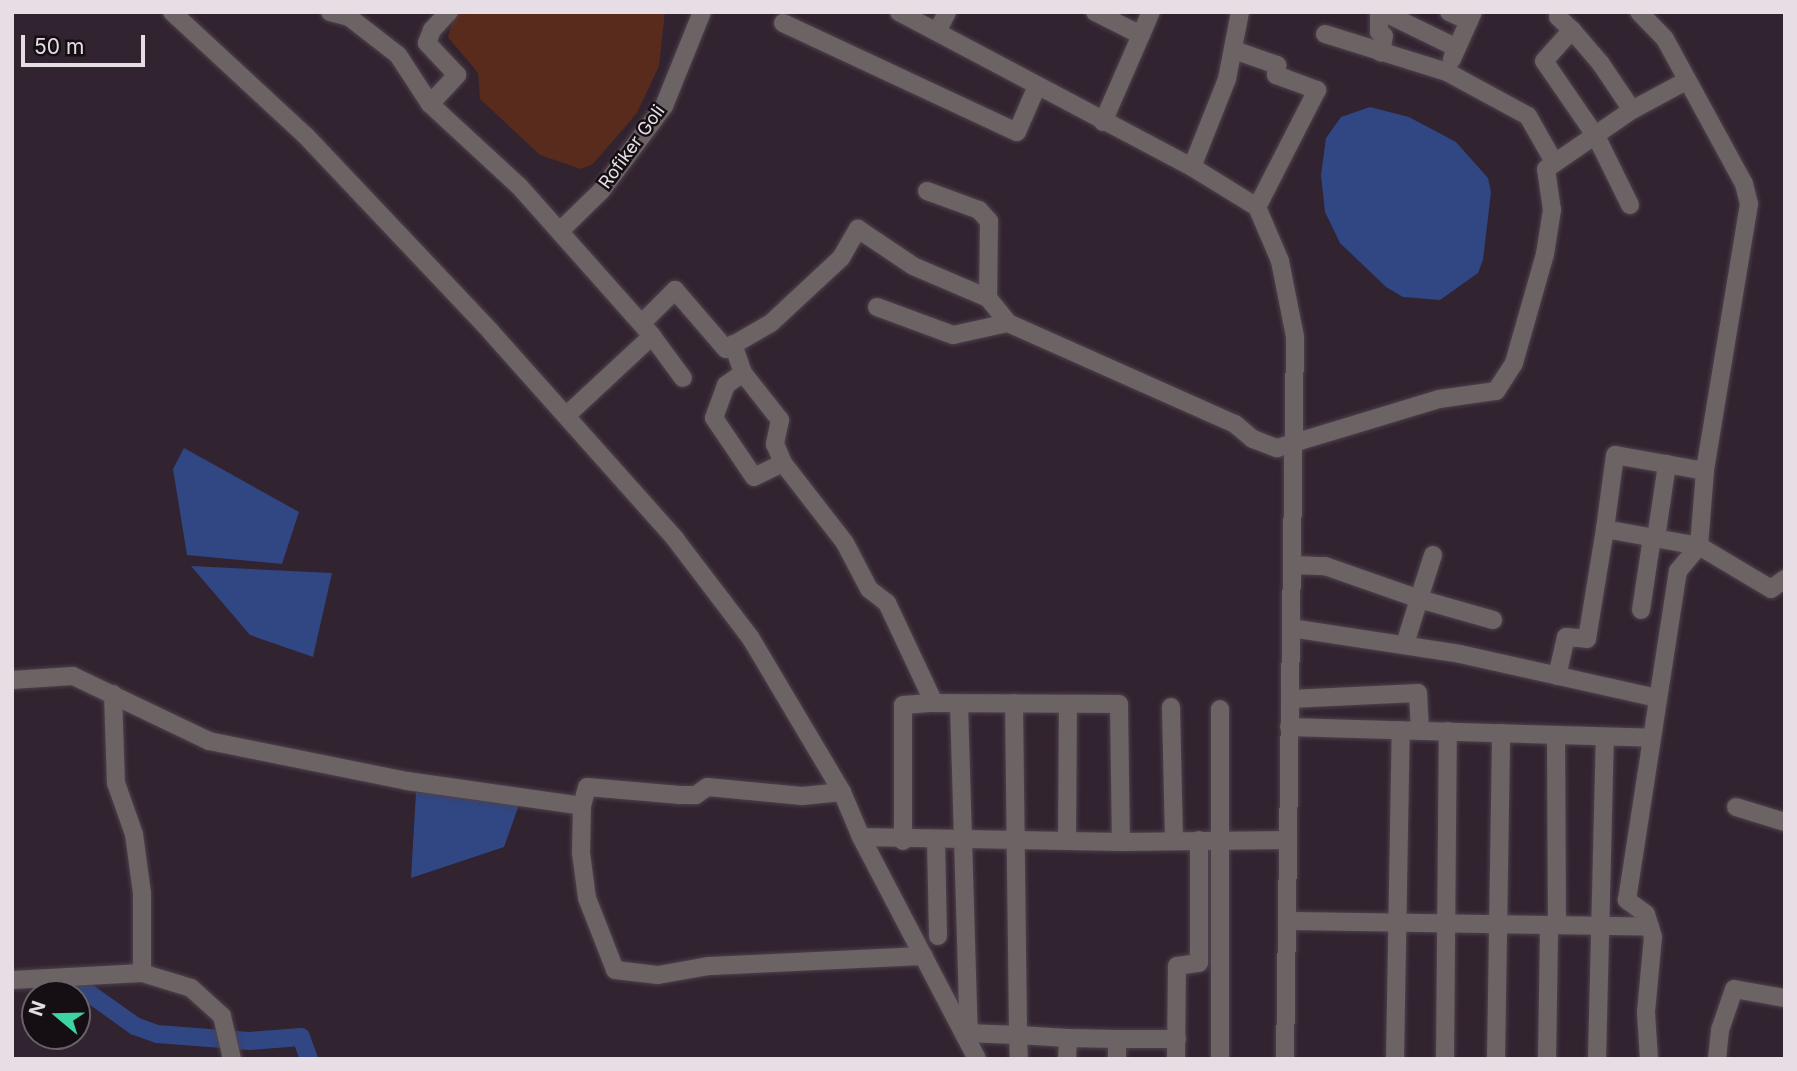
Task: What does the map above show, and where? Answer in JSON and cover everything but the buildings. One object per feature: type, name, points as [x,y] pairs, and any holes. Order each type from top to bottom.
[{"type":"street","points":[[172,12],[305,135],[566,416],[676,540],[750,637],[842,792],[861,837],[967,1035],[977,1059]]},
{"type":"street","points":[[330,12],[349,18],[398,55],[430,104],[561,230],[647,329],[683,378]]},
{"type":"street","points":[[430,104],[457,75],[427,43],[432,30],[449,12]]},
{"type":"street","name":"Rofiker Goli","points":[[561,230],[601,191],[664,106],[702,12]]},
{"type":"street","points":[[899,12],[1192,167],[1257,207],[1280,261],[1295,337],[1285,1059]]},
{"type":"street","points":[[937,32],[947,12]]},
{"type":"street","points":[[1095,12],[1141,35]]},
{"type":"street","points":[[1103,122],[1151,12]]},
{"type":"street","points":[[1192,167],[1234,50],[1240,12]]},
{"type":"street","points":[[1381,53],[1384,36],[1379,32],[1381,12],[1457,48]]},
{"type":"street","points":[[1447,72],[1471,17],[1449,12]]},
{"type":"street","points":[[1639,12],[1665,39],[1744,184],[1749,204],[1705,471],[1699,545],[1678,571],[1627,900],[1646,914],[1650,927],[1649,1059]]},
{"type":"street","points":[[1558,17],[1601,64],[1632,110]]},
{"type":"street","points":[[783,23],[1017,132],[1037,86]]},
{"type":"street","points":[[1572,30],[1544,61],[1597,138],[1630,205]]},
{"type":"street","points":[[1325,34],[1447,72],[1528,116],[1553,162]]},
{"type":"street","points":[[1234,50],[1277,65],[1276,75],[1317,90],[1257,207]]},
{"type":"street","points":[[566,416],[647,329],[675,290],[726,349],[771,323],[841,258],[859,229],[913,266],[988,298],[1008,323],[1235,425],[1253,439],[1277,448],[1439,399],[1496,391],[1514,363],[1545,254],[1552,210],[1545,172],[1553,162],[1597,138],[1632,110],[1686,80]]},
{"type":"street","points":[[927,191],[979,210],[989,221],[988,298]]},
{"type":"street","points":[[877,307],[953,335],[1008,323]]},
{"type":"street","points":[[733,344],[743,373],[780,420],[775,444],[783,463],[845,543],[869,589],[887,603],[934,703]]},
{"type":"street","points":[[743,373],[726,385],[714,418],[754,477],[783,463]]},
{"type":"street","points":[[1557,676],[1566,637],[1587,639],[1615,455],[1705,471]]},
{"type":"street","points":[[1641,610],[1667,464]]},
{"type":"street","points":[[1605,529],[1699,545],[1771,589],[1785,579]]},
{"type":"street","points":[[1405,644],[1433,555]]},
{"type":"street","points":[[1292,565],[1325,566],[1419,599],[1493,620]]},
{"type":"street","points":[[1291,628],[1405,644],[1657,698]]},
{"type":"street","points":[[12,680],[74,676],[209,741],[407,781],[582,806]]},
{"type":"street","points":[[1290,699],[1418,693],[1420,730]]},
{"type":"street","points":[[113,694],[116,783],[134,834],[142,892],[142,973]]},
{"type":"street","points":[[903,841],[903,705],[934,703],[1119,704],[1121,842]]},
{"type":"street","points":[[1014,704],[1019,1059]]},
{"type":"street","points":[[1068,704],[1068,841]]},
{"type":"street","points":[[959,705],[967,1035]]},
{"type":"street","points":[[1171,707],[1174,840]]},
{"type":"street","points":[[1220,709],[1223,840],[1220,1059]]},
{"type":"street","points":[[1289,727],[1652,738]]},
{"type":"street","points":[[1395,1059],[1395,921],[1401,730]]},
{"type":"street","points":[[1445,1059],[1448,731]]},
{"type":"street","points":[[1496,1059],[1502,733]]},
{"type":"street","points":[[1547,1059],[1553,925],[1556,735]]},
{"type":"street","points":[[1597,1059],[1605,737]]},
{"type":"street","points":[[842,792],[802,796],[707,787],[696,795],[680,795],[590,786],[582,806],[581,853],[587,898],[615,970],[658,975],[709,966],[924,956]]},
{"type":"street","points":[[1736,807],[1785,822]]},
{"type":"street","points":[[861,837],[903,841],[1121,842],[1288,839]]},
{"type":"street","points":[[1176,1059],[1177,966],[1199,963],[1199,839]]},
{"type":"street","points":[[936,841],[939,936]]},
{"type":"street","points":[[1287,921],[1650,927]]},
{"type":"street","points":[[12,980],[142,973],[201,995],[222,1016],[232,1059]]},
{"type":"street","points":[[1717,1059],[1720,1030],[1734,989],[1785,998]]},
{"type":"street","points":[[967,1035],[1177,1039]]},
{"type":"street","points":[[1067,1059],[1068,1038]]},
{"type":"street","points":[[1117,1039],[1117,1059]]},
{"type":"shaded area","points":[[455,12],[665,12],[659,66],[637,113],[593,164],[581,169],[540,155],[480,99],[478,73],[448,37]]},
{"type":"water","points":[[1370,107],[1409,117],[1456,142],[1488,178],[1491,192],[1483,260],[1478,273],[1440,300],[1403,297],[1386,287],[1340,243],[1325,212],[1321,175],[1326,138],[1341,117]]},
{"type":"water","points":[[184,448],[299,512],[282,564],[187,555],[173,469]]},
{"type":"water","points":[[191,566],[332,573],[313,657],[250,635]]},
{"type":"water","points":[[416,792],[521,799],[504,847],[411,878]]},
{"type":"waterway","points":[[91,995],[135,1026],[157,1034],[249,1041],[301,1037],[309,1059]]}]
